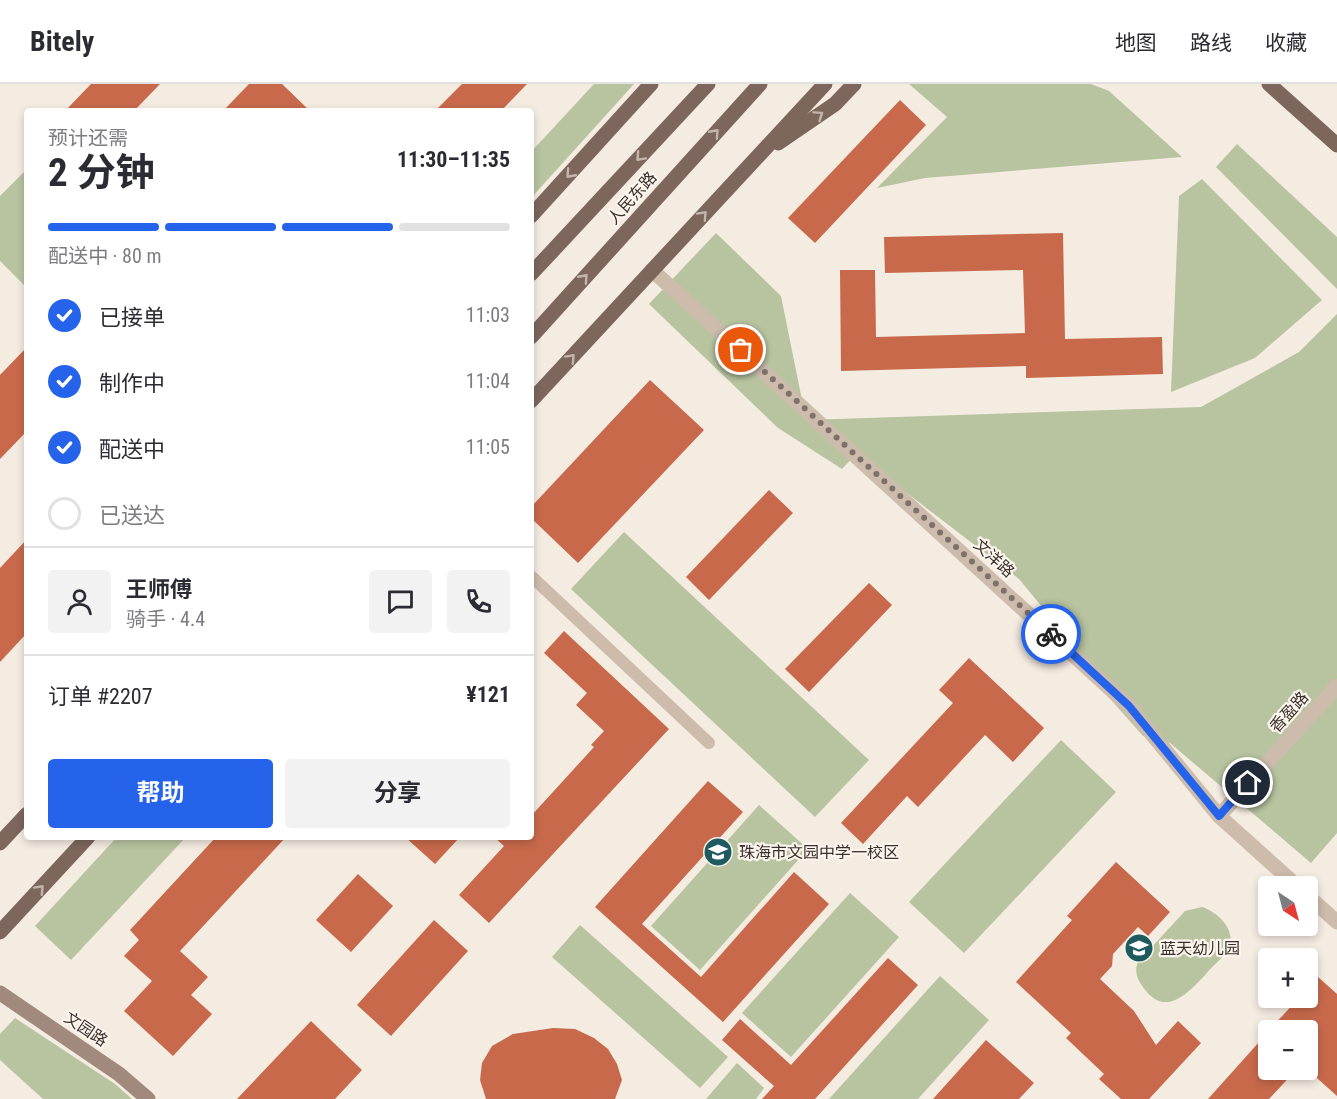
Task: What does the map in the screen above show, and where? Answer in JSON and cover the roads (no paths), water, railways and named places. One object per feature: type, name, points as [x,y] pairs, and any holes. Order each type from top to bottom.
[{"type":"main road","points":[[534,213],[651,84]]},
{"type":"main road","name":"人民东路","points":[[534,271],[708,84]]},
{"type":"main road","name":"人民东路","points":[[534,334],[760,84]]},
{"type":"main road","points":[[534,398],[825,84]]},
{"type":"main road","points":[[753,160],[835,104],[854,84]]},
{"type":"main road","points":[[1269,84],[1337,145]]},
{"type":"main road","points":[[1283,84],[1337,138]]},
{"type":"main road","points":[[0,843],[22,819]]},
{"type":"main road","points":[[0,932],[85,840]]},
{"type":"street","name":"文洋路","points":[[652,270],[1129,706],[1219,816],[1287,876]]},
{"type":"street","name":"香盈路","points":[[1219,816],[1337,686]]},
{"type":"street","points":[[0,832],[22,819]]},
{"type":"street","points":[[1318,905],[1337,922]]},
{"type":"street","name":"文园路","points":[[0,993],[120,1074],[148,1099]]},
{"type":"lane","points":[[534,579],[709,743]]},
{"type":"place","name":"珠海市文园中学一校区","points":[[718,852]]},
{"type":"place","name":"蓝天幼儿园","points":[[1139,948]]}]
